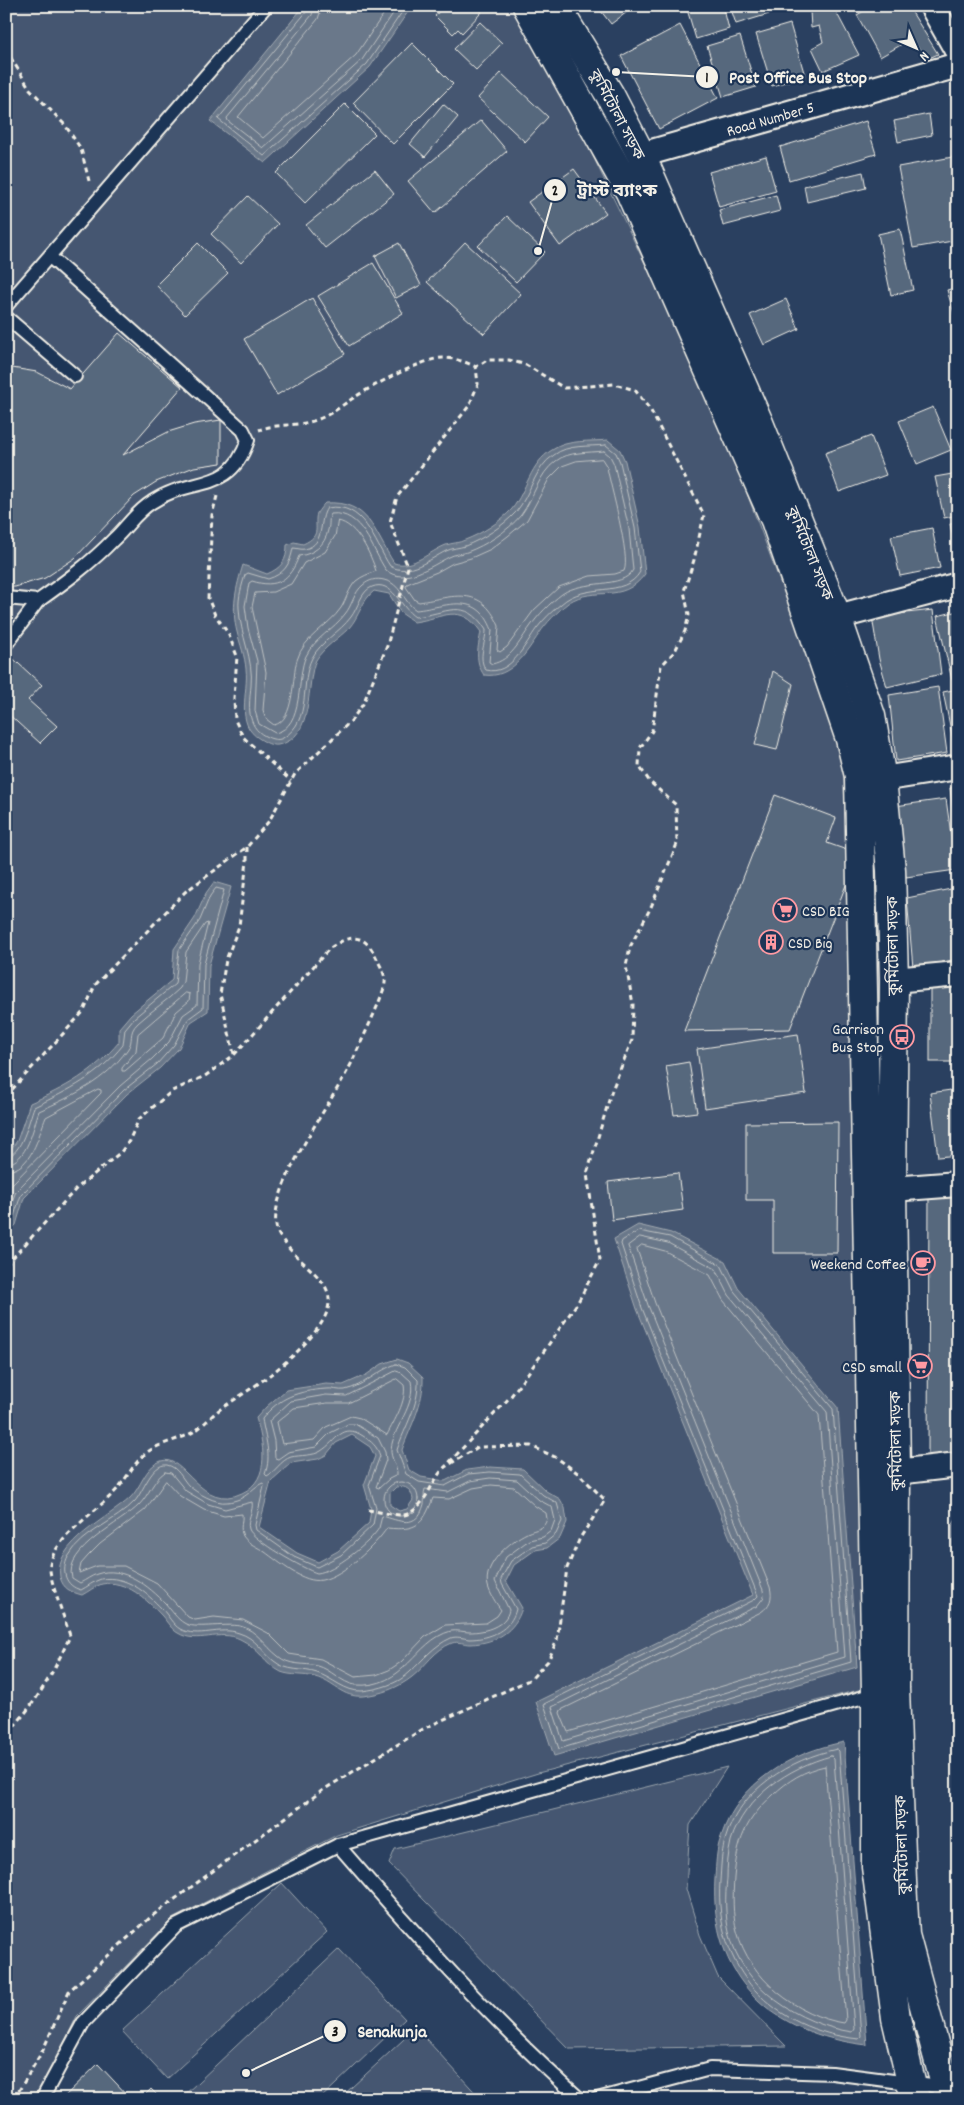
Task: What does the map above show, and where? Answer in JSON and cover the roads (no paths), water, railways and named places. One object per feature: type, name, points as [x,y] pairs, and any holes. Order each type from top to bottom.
[{"type":"main road","name":"কুর্মিটোলা সড়ক","points":[[527,6],[630,192],[775,520],[850,739],[859,776],[886,1691],[905,1935],[948,2093]]},
{"type":"main road","name":"কুর্মিটোলা সড়ক","points":[[556,6],[610,95],[641,155],[759,423],[837,617],[872,716],[882,779],[891,870],[894,980],[892,1189],[896,1472],[877,1876],[896,2018],[913,2091]]},
{"type":"street","points":[[932,6],[958,52]]},
{"type":"street","name":"Road Number 5","points":[[641,155],[958,65]]},
{"type":"street","points":[[837,617],[958,585]]},
{"type":"street","points":[[882,779],[958,767]]},
{"type":"street","points":[[894,980],[958,974]]},
{"type":"street","points":[[892,1189],[958,1184]]},
{"type":"street","points":[[896,1472],[958,1465]]},
{"type":"lane","points":[[6,306],[266,6]]},
{"type":"lane","points":[[7,643],[38,601],[80,571],[116,538],[134,516],[152,502],[174,490],[222,478],[240,458],[248,440],[243,430],[50,257]]},
{"type":"lane","points":[[6,317],[74,376]]},
{"type":"lane","points":[[6,598],[38,601]]},
{"type":"lane","points":[[42,2099],[83,2024],[176,1926],[338,1845],[886,1691]]},
{"type":"lane","points":[[338,1845],[444,1967],[543,2066],[580,2099]]},
{"type":"lane","points":[[597,2099],[710,2069],[832,2073],[913,2091],[948,2093]]},
{"type":"water","points":[[304,6],[412,6],[370,67],[265,163],[210,121]]},
{"type":"water","points":[[608,440],[620,450],[625,461],[640,527],[645,574],[636,584],[617,592],[588,595],[568,603],[549,621],[517,663],[510,669],[494,675],[484,675],[481,670],[478,654],[481,632],[466,617],[451,614],[414,622],[401,613],[389,594],[374,591],[366,599],[349,628],[327,647],[316,660],[304,721],[298,732],[290,740],[278,745],[266,742],[252,733],[247,725],[245,716],[246,669],[234,615],[236,590],[243,565],[267,574],[276,569],[284,560],[287,545],[294,542],[303,544],[313,537],[316,530],[317,513],[325,503],[340,503],[361,512],[375,530],[394,563],[408,564],[415,562],[446,545],[463,541],[477,534],[502,518],[517,502],[539,462],[558,446]]},
{"type":"water","points":[[214,882],[231,887],[209,965],[208,1011],[191,1022],[179,1048],[160,1068],[127,1094],[24,1198],[16,1225],[6,1234],[6,1155],[17,1141],[30,1103],[67,1085],[89,1071],[119,1042],[119,1028],[131,1014],[172,980],[174,949],[195,918],[206,893]]},
{"type":"water","points":[[638,1225],[671,1233],[725,1261],[738,1288],[838,1408],[857,1667],[554,1756],[536,1702],[753,1595],[637,1309],[614,1239]]},
{"type":"water","points":[[397,1359],[408,1363],[423,1377],[419,1405],[402,1450],[409,1470],[421,1477],[445,1481],[467,1470],[490,1467],[523,1469],[546,1491],[560,1499],[565,1508],[567,1522],[560,1538],[547,1548],[535,1550],[514,1565],[506,1581],[522,1608],[514,1624],[503,1635],[480,1643],[452,1643],[430,1658],[417,1673],[401,1684],[376,1694],[356,1696],[349,1695],[322,1679],[281,1672],[275,1669],[247,1643],[232,1636],[193,1638],[178,1633],[150,1604],[128,1588],[111,1583],[102,1584],[82,1595],[65,1587],[60,1577],[60,1565],[65,1553],[84,1532],[121,1506],[134,1494],[151,1467],[161,1461],[169,1461],[178,1465],[204,1490],[215,1495],[228,1497],[242,1493],[252,1487],[258,1479],[261,1469],[263,1449],[256,1418],[267,1406],[286,1390],[326,1384],[343,1385],[366,1375],[382,1364]],"holes":[[[352,1435],[370,1447],[375,1456],[364,1485],[371,1509],[369,1523],[338,1551],[318,1562],[297,1553],[259,1527],[271,1481],[291,1463],[318,1459],[326,1455],[336,1443]],[[396,1487],[406,1488],[411,1493],[413,1500],[407,1509],[399,1511],[390,1505],[390,1493]]]},
{"type":"water","points":[[958,1516],[958,1839],[952,1526]]},
{"type":"water","points":[[844,1742],[867,2045],[833,2039],[802,2028],[775,2014],[753,1995],[735,1972],[723,1945],[716,1913],[715,1878],[718,1847],[729,1818],[740,1801],[753,1786],[786,1762],[805,1753]]},
{"type":"place","name":"Post Office Bus Stop","points":[[616,72]]},
{"type":"place","name":"ট্রাস্ট ব্যাংক","points":[[538,251]]},
{"type":"place","name":"CSD BIG","points":[[785,910]]},
{"type":"place","name":"CSD Big","points":[[771,942]]},
{"type":"place","name":"Garrison Bus Stop","points":[[902,1037]]},
{"type":"place","name":"Weekend Coffee","points":[[923,1263]]},
{"type":"place","name":"CSD small","points":[[920,1366]]},
{"type":"place","name":"Senakunja","points":[[246,2073]]}]
